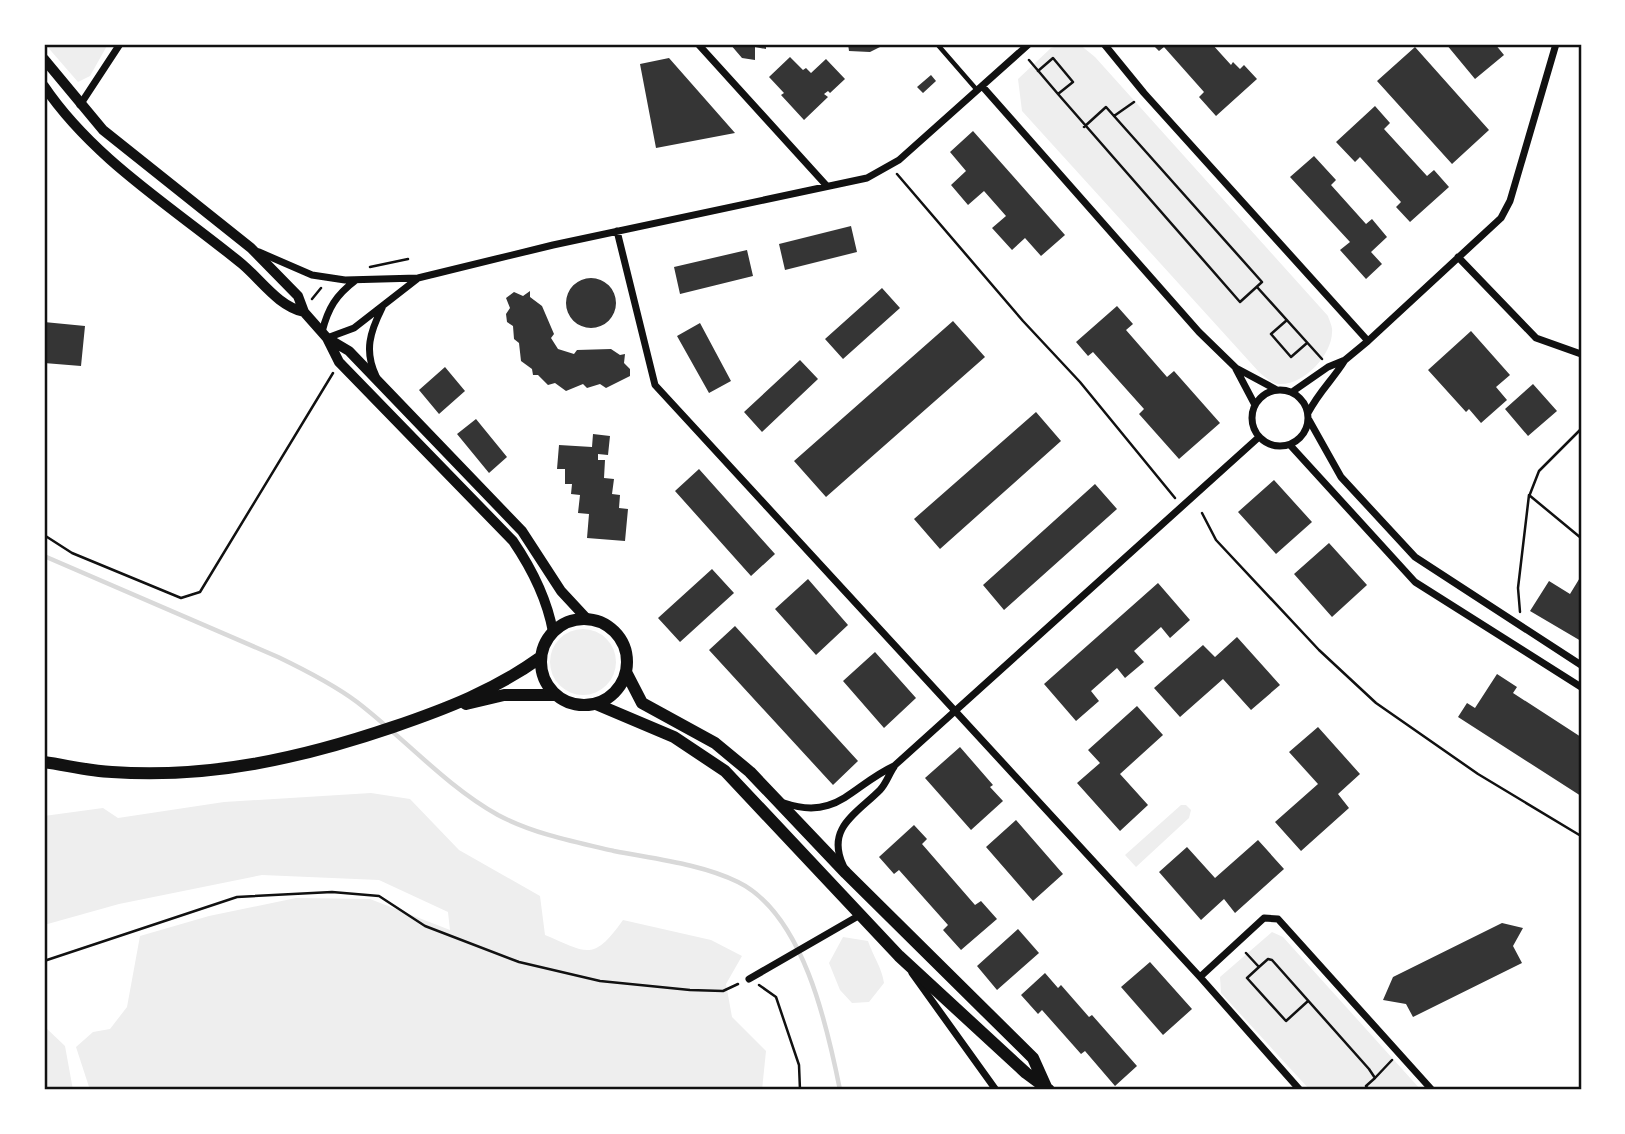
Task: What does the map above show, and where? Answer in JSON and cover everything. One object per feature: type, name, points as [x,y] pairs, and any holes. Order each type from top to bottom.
[{"type":"main road","points":[[44,762],[112,772],[210,771],[283,760],[349,742],[458,704],[497,686],[541,657],[553,632],[568,621],[587,619],[602,623],[620,638],[627,660],[626,671],[615,692],[596,704]]},
{"type":"main road","points":[[541,657],[545,682],[555,695],[574,705],[596,704],[674,737],[725,771],[899,956],[1026,1073],[1048,1089]]},
{"type":"main road","points":[[626,671],[642,703],[715,743],[777,801],[1033,1058],[1048,1089]]},
{"type":"main road","points":[[458,704],[484,702],[504,695],[555,695]]},
{"type":"street","points":[[80,104],[120,44]]},
{"type":"street","points":[[698,44],[826,185]]},
{"type":"street","points":[[251,248],[312,275],[356,279],[418,278],[617,231],[867,178],[891,166],[1029,44]]},
{"type":"street","points":[[1104,44],[1144,93],[1368,341]]},
{"type":"street","points":[[1292,392],[1328,367],[1345,360],[1492,229],[1510,201],[1556,44]]},
{"type":"street","points":[[44,59],[80,104],[134,155],[251,248],[298,296],[304,312],[324,335],[339,362],[513,541],[528,563],[545,599],[553,632]]},
{"type":"street","points":[[44,86],[62,113],[93,145],[244,266],[289,309],[304,312]]},
{"type":"street","points":[[979,88],[1199,332],[1236,368],[1277,390],[1292,392],[1300,397],[1341,477],[1415,557],[1581,665]]},
{"type":"street","points":[[617,231],[655,385],[1200,977],[1300,1090]]},
{"type":"street","points":[[1458,257],[1536,338],[1581,354]]},
{"type":"street","points":[[324,335],[354,328],[418,278]]},
{"type":"street","points":[[324,335],[328,310],[339,293],[356,279]]},
{"type":"street","points":[[381,386],[370,364],[369,342],[383,307]]},
{"type":"street","points":[[324,335],[349,351],[522,531],[561,591],[587,619]]},
{"type":"street","points":[[1277,390],[1260,398],[1255,405],[1252,422],[1259,437],[1273,446],[1290,445],[1303,436],[1320,389],[1336,375],[1345,360]]},
{"type":"street","points":[[1236,368],[1255,405]]},
{"type":"street","points":[[777,801],[810,810],[832,806],[876,775],[894,766],[1259,437]]},
{"type":"street","points":[[1290,445],[1415,582],[1581,687]]},
{"type":"street","points":[[846,873],[838,855],[837,835],[849,818],[882,788],[894,766]]},
{"type":"street","points":[[749,979],[860,915]]},
{"type":"street","points":[[1200,977],[1264,918],[1278,919],[1432,1090]]},
{"type":"street","points":[[899,956],[996,1090]]},
{"type":"lane","points":[[937,44],[979,88]]},
{"type":"path","points":[[1027,57],[1084,127],[1240,302],[1262,282],[1107,107],[1084,127]]},
{"type":"path","points":[[1038,71],[1053,58],[1073,82],[1058,94]]},
{"type":"path","points":[[1114,116],[1134,102]]},
{"type":"path","points":[[891,166],[919,202],[1080,382],[1182,506]]},
{"type":"path","points":[[1256,287],[1324,361]]},
{"type":"path","points":[[1287,320],[1271,334],[1291,357],[1307,343]]},
{"type":"path","points":[[44,535],[72,553],[181,598],[200,592],[339,362]]},
{"type":"path","points":[[1522,628],[1518,588],[1529,495],[1539,471],[1581,429]]},
{"type":"path","points":[[1529,495],[1581,538]]},
{"type":"path","points":[[1202,513],[1216,540],[1320,650],[1376,702],[1478,774],[1581,836]]},
{"type":"path","points":[[44,961],[237,897],[332,892],[379,896],[425,926],[519,962],[600,981],[723,991],[749,979],[776,997],[799,1065],[800,1090]]},
{"type":"path","points":[[1246,953],[1259,967]]},
{"type":"path","points":[[1308,1001],[1286,1021],[1247,978],[1268,959],[1272,960],[1308,1001],[1375,1078]]},
{"type":"path","points":[[1369,1090],[1366,1086],[1393,1059]]},
{"type":"shaded area","points":[[45,44],[108,44],[90,76],[78,82]]},
{"type":"shaded area","points":[[1063,44],[1079,44],[1095,57],[1328,316],[1332,328],[1331,341],[1322,359],[1306,374],[1297,380],[1279,384],[1259,372],[1022,111],[1018,79],[1051,48]]},
{"type":"shaded area","points":[[576,629],[590,629],[602,634],[611,643],[616,662],[614,675],[607,686],[590,695],[576,695],[564,690],[555,681],[550,669],[550,655],[555,643],[564,634]]},
{"type":"shaded area","points":[[371,793],[410,799],[459,850],[540,896],[545,935],[589,950],[604,943],[623,920],[711,940],[742,956],[726,984],[732,1017],[766,1051],[762,1090],[90,1090],[76,1047],[93,1032],[110,1029],[127,1007],[140,936],[209,916],[296,898],[370,899],[450,930],[448,912],[379,880],[262,875],[119,904],[44,925],[44,816],[103,808],[118,818],[224,802]]},
{"type":"shaded area","points":[[1181,805],[1186,805],[1191,810],[1189,818],[1136,867],[1125,855]]},
{"type":"shaded area","points":[[1272,932],[1283,937],[1421,1090],[1310,1090],[1221,993],[1220,977]]},
{"type":"shaded area","points":[[843,937],[868,941],[879,967],[884,983],[869,1002],[852,1003],[840,990],[829,963]]},
{"type":"shaded area","points":[[44,1026],[65,1046],[73,1090],[44,1090]]},
{"type":"building","points":[[730,44],[766,44],[766,49],[755,47],[755,60],[742,58]]},
{"type":"building","points":[[848,44],[886,44],[870,52],[849,51]]},
{"type":"building","points":[[1152,44],[1212,44],[1231,65],[1233,62],[1240,69],[1244,65],[1257,79],[1216,116],[1199,97],[1204,92],[1164,47],[1159,51]]},
{"type":"building","points":[[1446,44],[1495,44],[1504,55],[1475,79]]},
{"type":"building","points":[[1415,47],[1489,130],[1452,164],[1377,81]]},
{"type":"building","points":[[790,57],[803,70],[806,68],[811,73],[826,59],[845,79],[830,93],[828,91],[824,94],[828,97],[804,120],[769,77]]},
{"type":"building","points":[[669,58],[735,133],[656,148],[640,64]]},
{"type":"building","points":[[931,75],[936,81],[923,93],[917,87]]},
{"type":"building","points":[[1375,106],[1390,123],[1384,129],[1427,176],[1434,170],[1449,187],[1410,222],[1396,207],[1401,202],[1360,157],[1355,162],[1336,142]]},
{"type":"building","points":[[973,131],[1065,235],[1041,256],[1025,238],[1012,250],[992,228],[1006,216],[984,191],[968,205],[951,185],[966,171],[950,152]]},
{"type":"building","points":[[1314,156],[1336,180],[1331,185],[1366,224],[1372,219],[1387,237],[1371,252],[1382,264],[1366,279],[1340,250],[1350,242],[1290,177]]},
{"type":"building","points":[[851,226],[857,252],[785,270],[779,244]]},
{"type":"building","points":[[747,250],[753,276],[680,294],[674,267]]},
{"type":"building","points":[[591,278],[609,285],[616,303],[609,321],[591,328],[573,321],[566,303],[573,285]]},
{"type":"building","points":[[882,288],[900,308],[843,359],[825,339]]},
{"type":"building","points":[[530,291],[530,297],[542,306],[554,334],[551,338],[558,349],[574,354],[577,350],[611,349],[620,355],[625,354],[624,363],[630,369],[630,376],[606,388],[600,384],[587,388],[583,384],[566,391],[555,383],[548,385],[538,375],[533,375],[532,369],[521,361],[513,326],[507,322],[506,314],[510,308],[506,298],[514,292],[523,296]]},
{"type":"building","points":[[1117,306],[1133,324],[1126,330],[1167,377],[1174,371],[1220,423],[1179,459],[1139,414],[1144,409],[1093,352],[1088,356],[1076,342]]},
{"type":"building","points":[[953,321],[985,357],[826,497],[794,461]]},
{"type":"building","points":[[44,322],[85,326],[81,366],[44,363]]},
{"type":"building","points":[[700,323],[731,381],[709,393],[677,336]]},
{"type":"building","points":[[1471,331],[1510,375],[1496,387],[1507,400],[1481,423],[1469,409],[1466,412],[1428,370]]},
{"type":"building","points":[[800,360],[818,379],[762,432],[744,412]]},
{"type":"building","points":[[445,367],[465,391],[439,414],[419,390]]},
{"type":"building","points":[[1533,384],[1557,411],[1528,436],[1505,409]]},
{"type":"building","points":[[1036,412],[1061,441],[940,549],[914,519]]},
{"type":"building","points":[[476,419],[507,457],[489,473],[457,434]]},
{"type":"building","points":[[593,434],[610,436],[608,455],[598,454],[598,460],[605,460],[604,478],[614,479],[612,494],[620,495],[619,508],[628,509],[625,541],[587,538],[589,514],[578,513],[580,495],[571,494],[572,484],[565,484],[565,469],[557,469],[559,445],[592,447]]},
{"type":"building","points":[[699,469],[775,554],[751,576],[675,491]]},
{"type":"building","points":[[1274,480],[1312,522],[1276,554],[1238,512]]},
{"type":"building","points":[[1095,484],[1117,509],[1004,610],[983,585]]},
{"type":"building","points":[[1329,543],[1367,585],[1332,617],[1294,574]]},
{"type":"building","points":[[712,569],[734,593],[680,642],[658,618]]},
{"type":"building","points":[[1581,576],[1581,641],[1530,611],[1549,581],[1570,594]]},
{"type":"building","points":[[808,579],[848,625],[816,655],[775,609]]},
{"type":"building","points":[[1158,583],[1190,620],[1170,638],[1161,627],[1134,651],[1144,662],[1125,678],[1117,668],[1091,691],[1099,701],[1076,721],[1044,684]]},
{"type":"building","points":[[735,626],[858,761],[833,785],[709,650]]},
{"type":"building","points":[[1237,637],[1280,685],[1251,710],[1223,679],[1180,717],[1154,688],[1203,645],[1215,657]]},
{"type":"building","points":[[875,652],[916,698],[884,728],[843,681]]},
{"type":"building","points":[[1497,674],[1517,687],[1513,693],[1581,737],[1581,796],[1458,717],[1467,703],[1475,708]]},
{"type":"building","points":[[1137,706],[1163,735],[1120,774],[1148,805],[1120,831],[1077,783],[1100,763],[1088,750]]},
{"type":"building","points":[[1318,727],[1360,774],[1338,794],[1349,808],[1301,851],[1275,822],[1318,784],[1289,752]]},
{"type":"building","points":[[960,747],[993,785],[990,787],[1003,801],[971,830],[925,778]]},
{"type":"building","points":[[1016,820],[1063,874],[1033,901],[986,847]]},
{"type":"building","points":[[914,825],[927,839],[922,844],[975,905],[981,901],[997,919],[961,950],[943,930],[948,925],[899,870],[894,874],[879,857]]},
{"type":"building","points":[[1258,840],[1284,869],[1235,913],[1224,899],[1201,920],[1159,872],[1187,847],[1215,878]]},
{"type":"building","points":[[1502,923],[1523,928],[1513,946],[1522,963],[1413,1017],[1406,1004],[1383,1000],[1393,977]]},
{"type":"building","points":[[1018,929],[1039,953],[997,990],[977,966]]},
{"type":"building","points":[[1150,962],[1192,1009],[1163,1035],[1121,987]]},
{"type":"building","points":[[1045,973],[1058,988],[1061,985],[1089,1017],[1092,1015],[1137,1066],[1115,1086],[1085,1051],[1081,1054],[1042,1010],[1038,1014],[1021,995]]},
{"type":"waterway","points":[[44,556],[278,657],[319,678],[357,702],[461,790],[512,822],[570,841],[693,866],[738,882],[761,897],[780,919],[808,974],[828,1035],[840,1090]]}]
